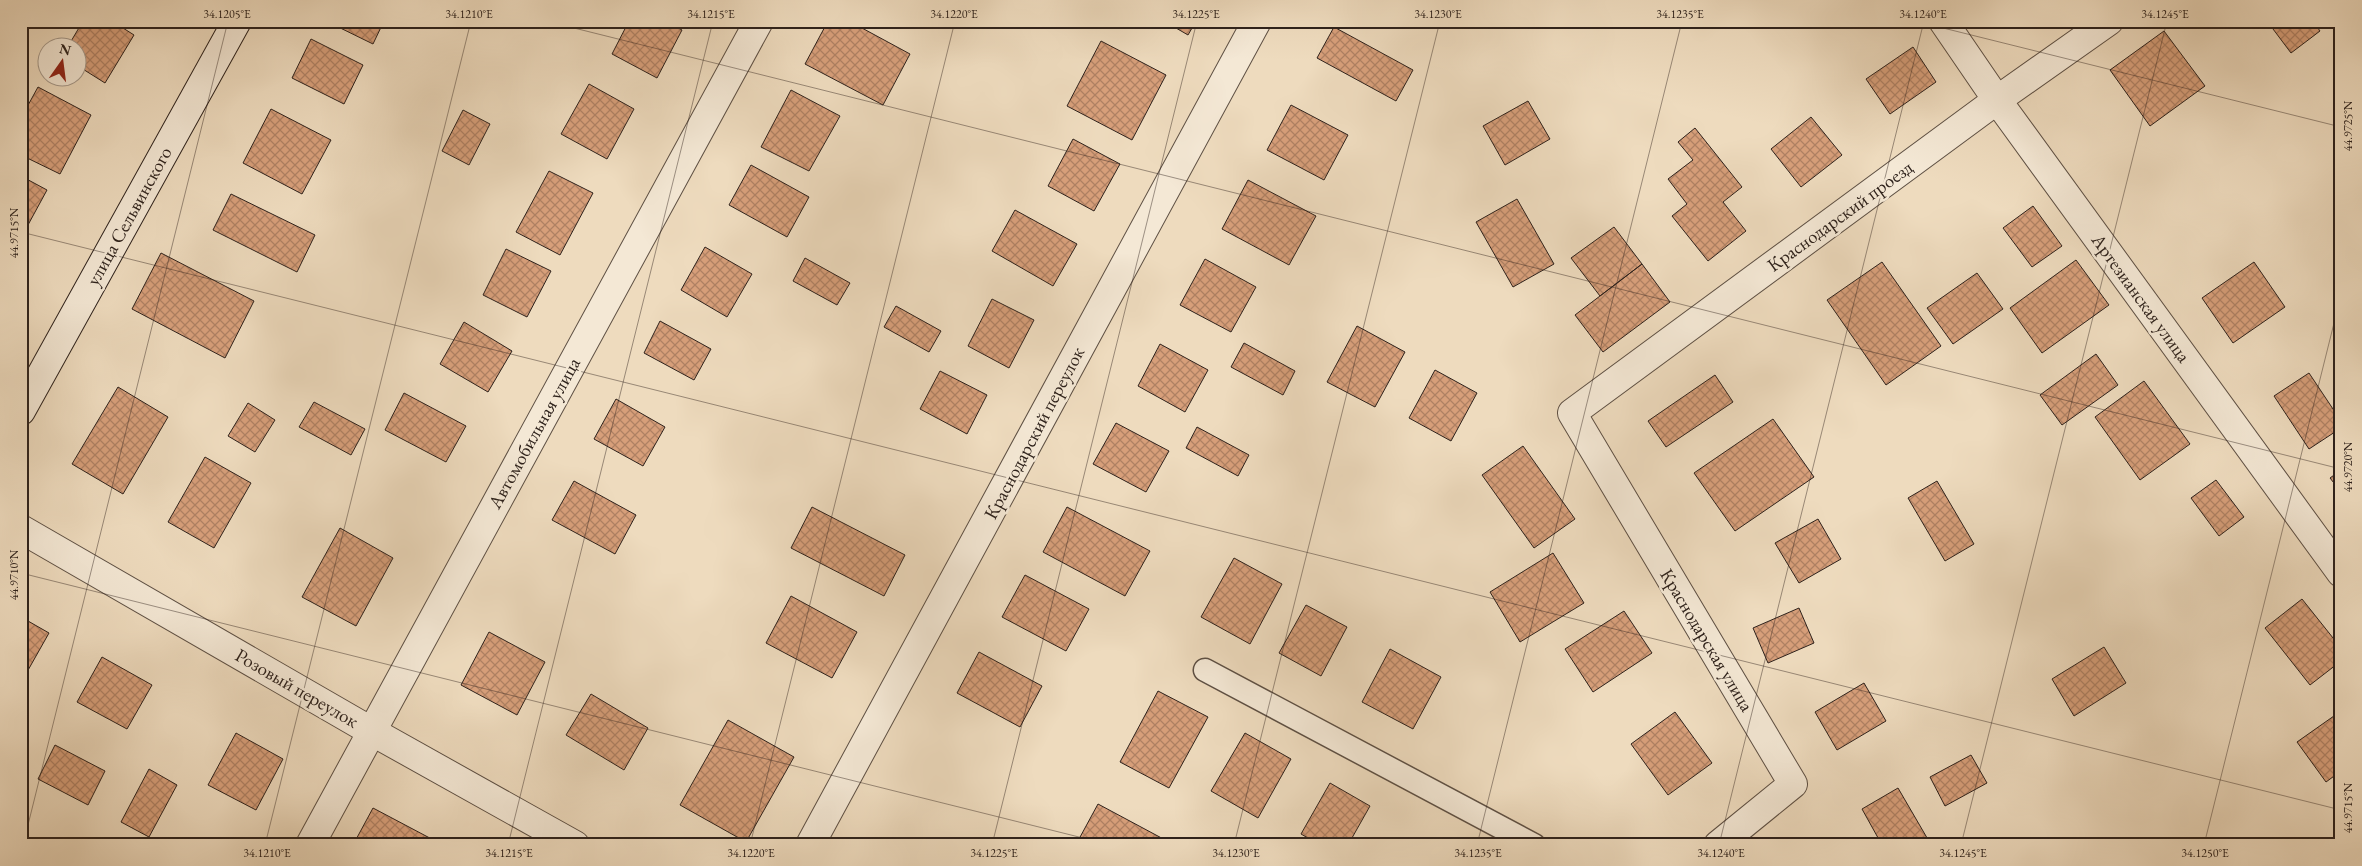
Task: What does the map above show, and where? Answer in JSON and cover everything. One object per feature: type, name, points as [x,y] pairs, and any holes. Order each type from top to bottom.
[{"type":"street","name":"улица Сельвинского","points":[[21,411],[237,21]]},
{"type":"street","name":"Автомобильная улица","points":[[310,845],[759,21]]},
{"type":"street","name":"Краснодарский переулок","points":[[810,845],[1257,21]]},
{"type":"street","name":"Артезианская улица","points":[[1943,21],[1997,100],[2341,573]]},
{"type":"street","name":"Краснодарский проезд","points":[[1572,413],[1997,100],[2110,21]]},
{"type":"street","name":"Краснодарская улица","points":[[1572,413],[1793,784],[1718,845]]},
{"type":"street","name":"Розовый переулок","points":[[21,529],[371,731],[575,845]]},
{"type":"lane","points":[[1205,670],[1534,845]]},
{"type":"building","points":[[83,21],[112,21],[134,35],[105,83],[88,72],[88,38],[73,38]]},
{"type":"building","points":[[142,21],[158,21],[154,28]]},
{"type":"building","points":[[326,21],[384,21],[373,44]]},
{"type":"building","points":[[629,21],[666,21],[682,30],[657,78],[612,54]]},
{"type":"building","points":[[828,21],[849,21],[910,54],[883,105],[805,64]]},
{"type":"building","points":[[1164,21],[1196,21],[1188,35]]},
{"type":"building","points":[[2267,21],[2313,21],[2320,31],[2291,53]]},
{"type":"building","points":[[1334,27],[1413,70],[1396,101],[1317,58]]},
{"type":"building","points":[[2164,31],[2205,86],[2150,126],[2110,70]]},
{"type":"building","points":[[311,39],[363,65],[344,104],[292,78]]},
{"type":"building","points":[[1101,41],[1166,75],[1132,140],[1067,106]]},
{"type":"building","points":[[1913,47],[1936,82],[1890,114],[1866,79]]},
{"type":"building","points":[[589,84],[634,109],[607,159],[561,134]]},
{"type":"building","points":[[38,87],[91,115],[60,174],[21,155],[21,118]]},
{"type":"building","points":[[791,90],[840,116],[809,171],[761,147]]},
{"type":"building","points":[[1528,101],[1550,139],[1505,165],[1483,126]]},
{"type":"building","points":[[1291,105],[1348,135],[1324,180],[1267,150]]},
{"type":"building","points":[[271,109],[331,140],[302,194],[243,163]]},
{"type":"building","points":[[463,110],[490,124],[469,165],[442,151]]},
{"type":"building","points":[[1811,117],[1842,155],[1801,187],[1771,149]]},
{"type":"building","points":[[1695,128],[1742,187],[1723,202],[1746,231],[1708,261],[1672,216],[1687,204],[1668,179],[1693,160],[1678,142]]},
{"type":"building","points":[[1073,139],[1120,164],[1094,211],[1048,186]]},
{"type":"building","points":[[751,165],[809,197],[787,237],[729,205]]},
{"type":"building","points":[[549,171],[593,193],[560,255],[516,232]]},
{"type":"building","points":[[21,176],[47,190],[22,236],[21,236]]},
{"type":"building","points":[[1248,180],[1316,216],[1289,265],[1222,229]]},
{"type":"building","points":[[231,194],[315,235],[297,272],[213,230]]},
{"type":"building","points":[[1517,199],[1554,264],[1513,287],[1476,222]]},
{"type":"building","points":[[2033,206],[2062,246],[2032,267],[2003,228]]},
{"type":"building","points":[[1015,210],[1077,244],[1053,286],[992,251]]},
{"type":"building","points":[[1614,227],[1642,264],[1600,296],[1571,258]]},
{"type":"building","points":[[705,247],[752,274],[727,317],[681,290]]},
{"type":"building","points":[[506,249],[551,271],[527,317],[483,295]]},
{"type":"building","points":[[161,253],[254,301],[225,358],[132,309]]},
{"type":"building","points":[[805,258],[850,283],[837,305],[793,281]]},
{"type":"building","points":[[1205,259],[1256,287],[1231,332],[1180,305]]},
{"type":"building","points":[[2076,260],[2109,305],[2042,353],[2010,308]]},
{"type":"building","points":[[1882,262],[1941,346],[1886,385],[1827,300]]},
{"type":"building","points":[[2254,262],[2285,307],[2233,343],[2202,298]]},
{"type":"building","points":[[1642,264],[1670,302],[1603,352],[1575,315]]},
{"type":"building","points":[[1977,273],[2003,309],[1953,344],[1927,308]]},
{"type":"building","points":[[992,299],[1034,320],[1009,368],[968,346]]},
{"type":"building","points":[[896,306],[941,331],[929,352],[884,327]]},
{"type":"building","points":[[660,321],[711,349],[694,380],[644,353]]},
{"type":"building","points":[[464,322],[512,351],[488,392],[440,364]]},
{"type":"building","points":[[1357,326],[1405,352],[1375,407],[1327,382]]},
{"type":"building","points":[[1244,343],[1295,371],[1283,395],[1231,367]]},
{"type":"building","points":[[1160,344],[1208,370],[1185,412],[1138,386]]},
{"type":"building","points":[[2096,354],[2118,385],[2062,425],[2040,395]]},
{"type":"building","points":[[1435,370],[1477,393],[1451,441],[1409,418]]},
{"type":"building","points":[[940,371],[987,395],[967,434],[920,409]]},
{"type":"building","points":[[2309,373],[2341,421],[2341,428],[2309,449],[2274,396]]},
{"type":"building","points":[[1715,375],[1733,402],[1666,447],[1648,421]]},
{"type":"building","points":[[2144,381],[2190,444],[2140,480],[2095,417]]},
{"type":"building","points":[[118,387],[168,417],[123,494],[72,464]]},
{"type":"building","points":[[404,393],[466,426],[446,462],[385,430]]},
{"type":"building","points":[[616,399],[665,427],[643,466],[594,439]]},
{"type":"building","points":[[314,402],[365,429],[351,455],[299,427]]},
{"type":"building","points":[[248,403],[275,420],[255,452],[228,436]]},
{"type":"building","points":[[1773,419],[1814,477],[1735,531],[1694,473]]},
{"type":"building","points":[[1116,423],[1169,451],[1146,492],[1093,464]]},
{"type":"building","points":[[1197,427],[1249,455],[1238,476],[1186,448]]},
{"type":"building","points":[[1523,446],[1575,519],[1534,548],[1482,475]]},
{"type":"building","points":[[205,457],[251,483],[214,548],[168,522]]},
{"type":"building","points":[[2341,470],[2341,492],[2330,478]]},
{"type":"building","points":[[2216,480],[2244,517],[2219,536],[2191,498]]},
{"type":"building","points":[[574,481],[636,515],[615,554],[552,520]]},
{"type":"building","points":[[1937,481],[1974,544],[1945,561],[1908,498]]},
{"type":"building","points":[[812,507],[905,555],[884,596],[791,548]]},
{"type":"building","points":[[1067,507],[1150,551],[1125,596],[1043,552]]},
{"type":"building","points":[[1818,519],[1841,559],[1799,583],[1775,543]]},
{"type":"building","points":[[340,528],[393,558],[356,626],[302,597]]},
{"type":"building","points":[[1553,553],[1584,603],[1520,642],[1490,592]]},
{"type":"building","points":[[1234,558],[1282,584],[1250,644],[1201,617]]},
{"type":"building","points":[[1025,575],[1089,609],[1066,651],[1002,617]]},
{"type":"building","points":[[791,596],[857,632],[832,678],[766,643]]},
{"type":"building","points":[[2302,599],[2341,648],[2341,661],[2310,685],[2265,628]]},
{"type":"building","points":[[1306,605],[1347,627],[1321,676],[1279,653]]},
{"type":"building","points":[[1799,608],[1814,643],[1768,663],[1753,628]]},
{"type":"building","points":[[1624,611],[1652,653],[1593,692],[1565,649]]},
{"type":"building","points":[[21,617],[49,633],[27,672],[21,669]]},
{"type":"building","points":[[489,632],[545,662],[517,715],[461,685]]},
{"type":"building","points":[[2104,647],[2126,683],[2074,716],[2052,679]]},
{"type":"building","points":[[1390,649],[1441,677],[1413,729],[1362,702]]},
{"type":"building","points":[[979,652],[1042,686],[1020,727],[957,693]]},
{"type":"building","points":[[102,657],[152,685],[127,729],[77,702]]},
{"type":"building","points":[[1864,683],[1886,721],[1837,750],[1815,712]]},
{"type":"building","points":[[1158,691],[1208,717],[1169,788],[1120,762]]},
{"type":"building","points":[[591,694],[648,728],[624,770],[566,735]]},
{"type":"building","points":[[2341,711],[2341,771],[2326,782],[2297,742]]},
{"type":"building","points":[[1675,712],[1712,763],[1668,795],[1631,744]]},
{"type":"building","points":[[728,720],[794,757],[746,842],[680,805]]},
{"type":"building","points":[[236,733],[283,759],[256,810],[208,785]]},
{"type":"building","points":[[1245,733],[1291,759],[1258,818],[1211,791]]},
{"type":"building","points":[[55,745],[105,771],[88,805],[38,779]]},
{"type":"building","points":[[1971,755],[1987,783],[1945,806],[1930,777]]},
{"type":"building","points":[[149,769],[177,785],[149,837],[121,822]]},
{"type":"building","points":[[1330,783],[1370,806],[1348,845],[1320,845],[1301,834]]},
{"type":"building","points":[[1898,788],[1930,843],[1927,845],[1882,845],[1862,809]]},
{"type":"building","points":[[1098,804],[1169,842],[1167,845],[1090,845],[1079,839]]},
{"type":"building","points":[[373,808],[443,845],[353,845]]}]
